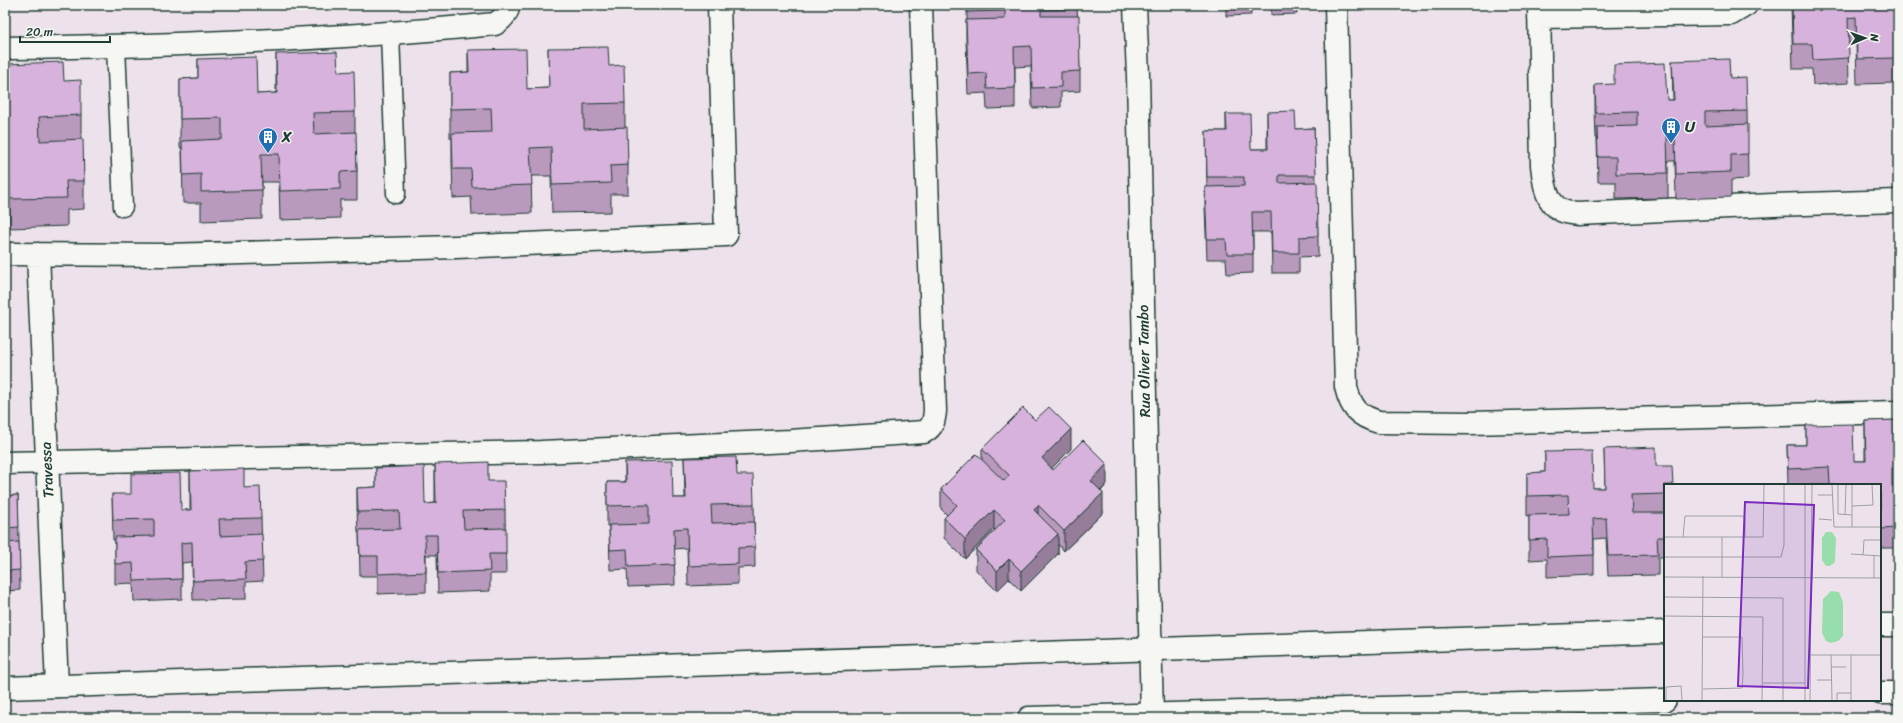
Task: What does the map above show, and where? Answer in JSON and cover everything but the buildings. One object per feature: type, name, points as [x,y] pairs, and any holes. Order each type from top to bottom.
[{"type":"street","points":[[5,48],[116,47],[390,34],[495,24],[502,20],[509,5]]},
{"type":"street","points":[[5,254],[182,255],[456,247],[726,235],[719,5]]},
{"type":"street","points":[[5,463],[541,452],[790,441],[924,432],[930,429],[934,421],[935,411],[921,5]]},
{"type":"street","name":"Rua Oliver Tambo","points":[[1135,5],[1139,98],[1152,716]]},
{"type":"street","points":[[1336,5],[1346,387],[1350,402],[1358,413],[1368,419],[1379,422],[1470,423],[1898,412]]},
{"type":"street","points":[[1746,5],[1731,14],[1539,11],[1542,165],[1545,188],[1550,200],[1561,210],[1577,214],[1898,201]]},
{"type":"street","name":"Travessa","points":[[38,254],[57,686]]},
{"type":"street","points":[[1881,625],[1898,625]]},
{"type":"street","points":[[5,688],[1664,632]]},
{"type":"street","points":[[1881,693],[1898,693]]},
{"type":"street","points":[[1029,718],[1152,716],[1664,700]]},
{"type":"lane","points":[[390,34],[396,194]]},
{"type":"lane","points":[[116,47],[123,207]]},
{"type":"place","name":"U","points":[[1671,144]]},
{"type":"place","name":"X","points":[[268,154]]}]
